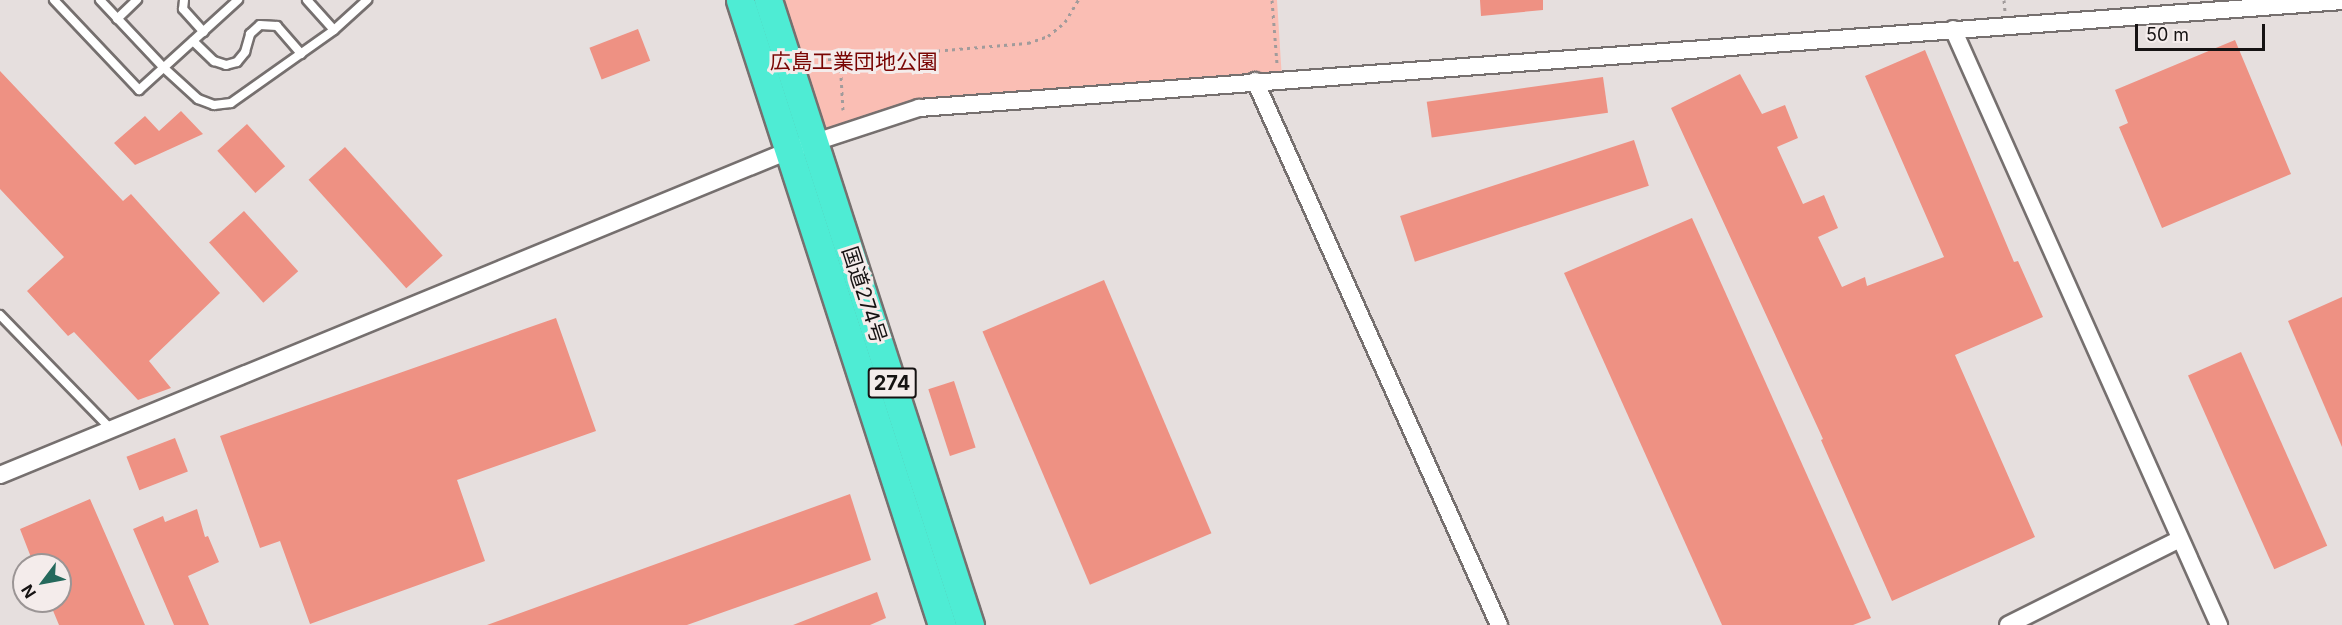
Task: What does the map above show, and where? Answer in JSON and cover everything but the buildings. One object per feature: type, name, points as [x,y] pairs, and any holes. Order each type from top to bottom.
[{"type":"highway","name":"国道274号","points":[[740,0],[801,146],[970,625]]},
{"type":"highway","name":"国道274号","points":[[768,0],[801,146],[942,625]]},
{"type":"street","points":[[0,475],[801,146],[919,108],[2342,0]]},
{"type":"street","points":[[1953,29],[2219,625]]},
{"type":"street","points":[[1255,81],[1499,625]]},
{"type":"street","points":[[2007,625],[2180,539]]},
{"type":"lane","points":[[54,0],[139,90],[238,0]]},
{"type":"lane","points":[[100,0],[164,68],[198,99],[214,105],[231,103],[334,30],[364,1]]},
{"type":"lane","points":[[117,19],[137,0]]},
{"type":"lane","points":[[184,0],[183,9],[204,32]]},
{"type":"lane","points":[[307,0],[334,30]]},
{"type":"lane","points":[[193,41],[214,61],[226,65],[237,62],[245,52],[250,34],[260,25],[277,26],[301,54]]},
{"type":"lane","points":[[0,315],[111,430]]},
{"type":"path","points":[[828,59],[1028,43],[1048,36],[1065,22],[1078,0]]},
{"type":"path","points":[[1272,0],[1278,79]]},
{"type":"path","points":[[840,59],[843,110]]},
{"type":"green space","name":"広島工業団地公園","points":[[768,0],[1277,0],[1282,79],[919,108],[813,142]]}]
